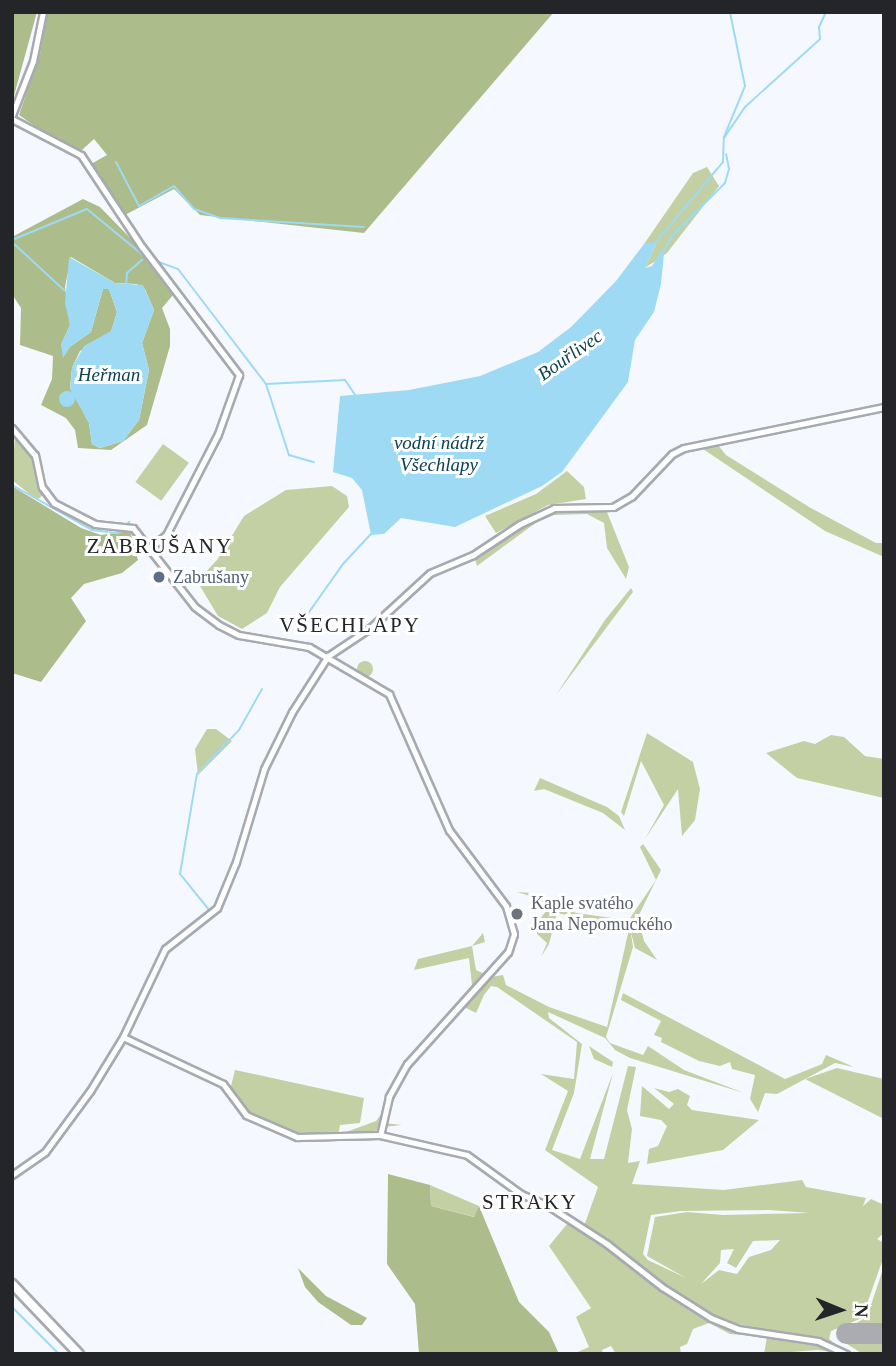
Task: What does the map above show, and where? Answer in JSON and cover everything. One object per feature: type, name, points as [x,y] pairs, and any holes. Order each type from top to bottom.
[{"type":"highway","points":[[13,1286],[72,1354]]},
{"type":"highway","points":[[13,1286],[79,1354]]},
{"type":"street","points":[[43,12],[33,61],[12,117],[81,155],[149,257],[239,375],[218,434],[166,535],[150,548]]},
{"type":"street","points":[[12,1175],[59,1135],[123,1037],[157,960],[217,908],[236,862],[264,769],[292,712],[328,656],[370,628],[430,573],[473,555],[520,524],[554,508],[613,507],[632,496],[672,454],[684,448],[884,407]]},
{"type":"street","points":[[12,428],[35,455],[39,480],[54,503],[95,524],[133,528],[195,607],[230,632],[296,643],[328,656],[389,694],[439,812],[499,895],[514,930],[504,957],[397,1079],[380,1135]]},
{"type":"street","points":[[123,1037],[223,1084],[241,1111],[297,1137],[380,1135],[476,1159],[520,1194],[547,1205],[607,1244],[662,1287],[711,1318],[738,1329],[818,1341],[846,1354]]},
{"type":"green space","points":[[12,12],[37,12],[12,103]]},
{"type":"green space","points":[[47,12],[554,12],[364,233],[200,215],[174,189],[125,215],[91,164],[107,155],[94,139],[82,150],[64,146],[19,115],[40,54]]},
{"type":"green space","points":[[707,167],[719,186],[667,253],[645,268],[656,244],[644,244],[693,173]]},
{"type":"green space","points":[[83,199],[100,207],[138,246],[173,295],[162,308],[170,329],[170,346],[147,425],[111,450],[78,448],[75,430],[66,418],[41,405],[52,379],[53,356],[20,345],[21,308],[12,294],[12,237]],"holes":[[[71,257],[115,283],[137,284],[145,289],[154,310],[142,343],[149,370],[139,420],[123,441],[100,448],[92,444],[89,423],[70,388],[72,368],[80,351],[111,332],[117,312],[109,289],[103,289],[91,332],[71,346],[61,345],[70,325],[65,287]]]},
{"type":"green space","points":[[15,434],[34,456],[36,480],[43,495],[37,500],[12,480]]},
{"type":"green space","points":[[163,444],[189,463],[161,501],[135,482]]},
{"type":"green space","points":[[718,445],[726,455],[809,507],[876,543],[884,543],[884,557],[825,531],[703,449]]},
{"type":"green space","points":[[567,471],[584,487],[586,499],[548,505],[496,533],[485,516],[536,494]]},
{"type":"green space","points":[[12,486],[81,528],[101,535],[130,531],[138,560],[122,573],[84,584],[71,598],[86,621],[41,682],[12,673]]},
{"type":"green space","points":[[332,486],[347,496],[349,507],[280,587],[267,613],[242,629],[218,616],[197,581],[217,560],[244,516],[286,490]]},
{"type":"green space","points":[[569,507],[607,512],[629,567],[626,579],[607,548],[604,523],[587,514],[554,515],[537,522],[477,566],[475,558],[520,527]]},
{"type":"green space","points":[[631,588],[633,592],[556,695],[605,620]]},
{"type":"green space","points":[[362,661],[368,661],[373,669],[371,675],[362,677],[357,672],[357,666]]},
{"type":"green space","points":[[207,729],[216,729],[232,741],[198,775],[195,749]]},
{"type":"green space","points":[[647,733],[693,762],[700,789],[695,820],[682,836],[678,789],[645,839],[664,805],[641,761],[624,816],[621,812]]},
{"type":"green space","points":[[831,735],[844,737],[865,756],[884,759],[884,798],[797,778],[766,753],[804,741],[815,744]]},
{"type":"green space","points":[[540,778],[607,807],[619,816],[625,830],[603,813],[544,789],[534,791]]},
{"type":"green space","points":[[643,844],[661,870],[638,917],[644,941],[657,960],[635,948],[628,921],[656,880],[640,847]]},
{"type":"green space","points":[[517,892],[532,893],[576,913],[619,919],[630,927],[633,947],[606,1037],[610,1043],[643,1055],[648,1046],[684,1070],[744,1093],[630,1058],[615,1050],[605,1038],[548,1012],[549,1018],[582,1044],[574,1093],[552,1150],[580,1159],[613,1073],[590,1159],[604,1159],[628,1066],[636,1067],[627,1110],[632,1129],[628,1163],[640,1161],[632,1184],[724,1190],[802,1180],[806,1187],[866,1198],[863,1206],[871,1199],[882,1204],[884,1233],[877,1239],[884,1243],[884,1256],[862,1318],[831,1331],[829,1339],[840,1348],[717,1319],[583,1229],[598,1187],[545,1150],[568,1091],[541,1074],[574,1079],[577,1042],[497,987],[491,986],[476,1013],[464,1007],[410,1063],[394,1089],[384,1123],[402,1125],[383,1127],[391,1093],[406,1067],[490,977],[503,975],[506,985],[549,1007],[607,1027],[629,929],[557,913],[549,944],[541,957],[547,943],[537,934],[536,924],[547,910],[540,899]],"holes":[[[769,1210],[810,1213],[723,1215],[687,1212],[655,1217],[647,1256],[686,1278],[648,1260],[643,1254],[651,1215],[681,1211]],[[780,1240],[771,1250],[749,1257],[737,1274],[719,1270],[701,1284],[720,1263],[721,1250],[734,1249],[727,1263],[736,1268],[753,1241]]]},
{"type":"green space","points":[[483,933],[485,942],[472,946]]},
{"type":"green space","points":[[472,946],[476,970],[487,975],[404,1065],[380,1109],[405,1061],[472,985],[469,958],[414,970],[418,959]]},
{"type":"green space","points":[[623,993],[785,1079],[822,1064],[826,1055],[854,1067],[835,1063],[777,1094],[765,1093],[758,1112],[750,1099],[755,1075],[732,1069],[730,1062],[720,1066],[699,1061],[661,1042],[662,1038],[654,1035],[661,1021],[621,1000]]},
{"type":"green space","points":[[131,1035],[231,1086],[235,1070],[364,1098],[360,1123],[340,1125],[338,1135],[376,1121],[383,1112],[379,1130],[342,1138],[291,1133],[245,1113],[223,1082],[127,1036]]},
{"type":"green space","points":[[589,1046],[613,1062],[612,1067],[594,1059]]},
{"type":"green space","points":[[837,1068],[884,1079],[884,1119],[805,1079]]},
{"type":"green space","points":[[642,1086],[669,1109],[674,1104],[654,1088],[669,1092],[678,1089],[690,1096],[687,1105],[692,1110],[759,1120],[723,1150],[647,1164],[649,1149],[658,1146],[667,1126],[661,1120],[640,1116]]},
{"type":"green space","points":[[388,1174],[430,1185],[431,1206],[474,1217],[479,1206],[519,1302],[549,1332],[559,1354],[419,1354],[415,1304],[387,1264]]},
{"type":"green space","points":[[430,1185],[479,1206],[475,1217],[431,1206]]},
{"type":"green space","points":[[567,1224],[606,1245],[679,1301],[737,1333],[740,1331],[817,1343],[843,1354],[818,1350],[764,1354],[767,1337],[730,1334],[709,1323],[693,1329],[687,1344],[680,1347],[681,1354],[616,1354],[611,1346],[602,1350],[603,1354],[573,1354],[589,1347],[576,1317],[591,1308],[549,1246]]},
{"type":"green space","points":[[884,1266],[884,1326],[851,1326],[867,1317]]},
{"type":"green space","points":[[298,1268],[326,1296],[367,1318],[362,1325],[351,1325],[318,1302],[305,1287]]},
{"type":"green space","points":[[842,1341],[884,1341],[884,1354],[863,1354]]},
{"type":"water","name":"vodní nádrž Všechlapy","points":[[644,244],[656,244],[645,268],[652,266],[660,252],[664,254],[661,284],[654,312],[635,340],[628,382],[562,472],[542,486],[455,527],[401,518],[384,534],[371,535],[362,490],[352,478],[333,472],[340,396],[409,390],[480,376],[538,352],[571,327],[616,281]]},
{"type":"water","name":"Heřman","points":[[69,257],[115,283],[143,285],[154,310],[142,343],[149,370],[139,420],[123,441],[100,448],[92,444],[89,423],[70,389],[72,368],[84,346],[111,331],[117,312],[109,289],[103,289],[91,332],[71,346],[63,358],[61,345],[70,325],[65,303]]},
{"type":"water","points":[[64,391],[70,391],[75,399],[73,405],[64,407],[59,402],[59,396]]},
{"type":"waterway","points":[[724,137],[745,86],[730,12]]},
{"type":"waterway","name":"Bouřlivec","points":[[654,244],[723,162],[724,138],[745,107],[820,39],[819,27],[826,12]]},
{"type":"waterway","points":[[663,252],[671,237],[725,183],[729,169],[726,154]]},
{"type":"waterway","points":[[116,162],[139,206],[174,186],[194,209],[220,218],[364,227]]},
{"type":"waterway","name":"Bouřlivec","points":[[12,240],[87,209],[150,261]]},
{"type":"waterway","points":[[12,242],[64,290]]},
{"type":"waterway","points":[[126,285],[127,273],[142,260]]},
{"type":"waterway","name":"Bouřlivec","points":[[156,261],[178,269],[266,384],[289,455],[314,462]]},
{"type":"waterway","points":[[266,384],[345,380],[355,395]]},
{"type":"waterway","points":[[12,485],[92,530],[118,533],[129,522]]},
{"type":"waterway","points":[[307,615],[343,564],[371,534]]},
{"type":"waterway","points":[[210,911],[180,874],[197,774],[239,730],[262,689]]},
{"type":"waterway","points":[[12,1307],[59,1354]]},
{"type":"runway","points":[[846,1333],[884,1333]]},
{"type":"place","name":"Zabrušany","points":[[159,577]]},
{"type":"place","name":"Kaple svatého Jana Nepomuckého","points":[[517,914]]},
{"type":"district","name":"ZABRUŠANY","points":[[160,546]]},
{"type":"district","name":"VŠECHLAPY","points":[[350,625]]},
{"type":"district","name":"STRAKY","points":[[530,1202]]}]
